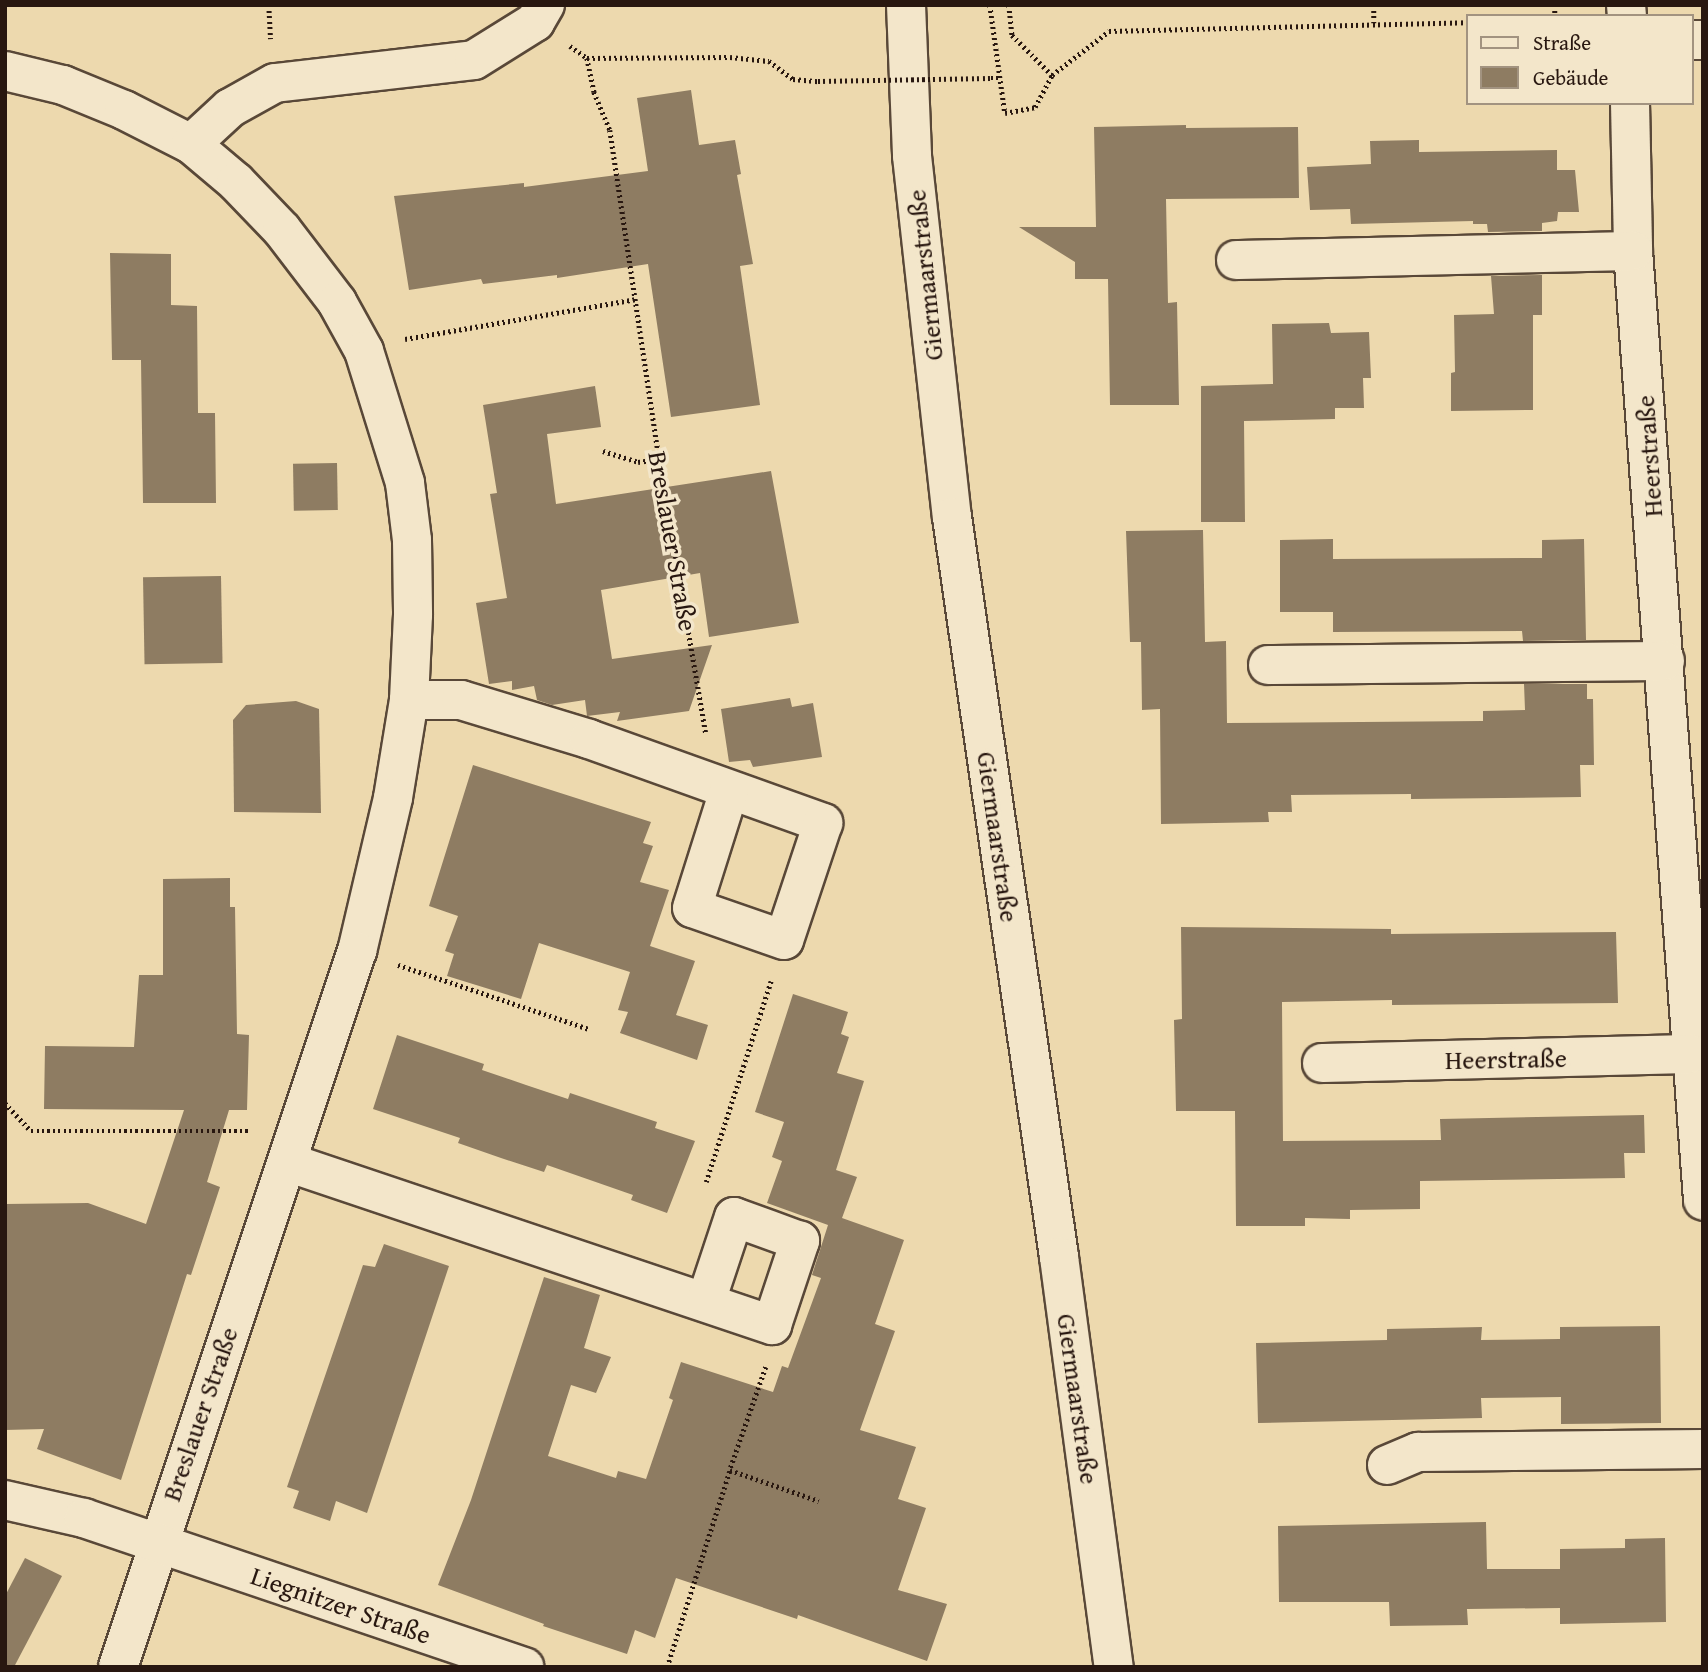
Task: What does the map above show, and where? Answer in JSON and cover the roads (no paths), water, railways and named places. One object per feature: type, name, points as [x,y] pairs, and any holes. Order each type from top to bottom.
[{"type":"street","name":"Giermaarstraße","points":[[906,5],[912,156],[952,517],[1055,1230],[1114,1667]]},
{"type":"street","points":[[191,144],[230,108],[275,83],[474,60],[540,14]]},
{"type":"street","name":"Breslauer Straße","points":[[5,71],[63,85],[124,110],[191,144],[236,182],[282,230],[337,302],[363,351],[405,483],[412,540],[413,615],[409,700],[393,798],[358,951],[157,1544],[118,1667]]},
{"type":"street","name":"Heerstraße","points":[[1630,105],[1633,251],[1665,661],[1690,1054],[1703,1200]]},
{"type":"street","points":[[1236,260],[1633,251]]},
{"type":"street","points":[[1268,665],[1665,661]]},
{"type":"street","points":[[409,700],[461,700],[589,739],[715,787],[824,823],[784,940],[692,908],[715,787]]},
{"type":"street","name":"Heerstraße","points":[[1322,1063],[1690,1054]]},
{"type":"street","points":[[291,1152],[772,1325],[800,1241],[734,1217],[706,1301]]},
{"type":"street","points":[[1387,1465],[1418,1452],[1703,1449]]},
{"type":"street","name":"Liegnitzer Straße","points":[[5,1500],[83,1518],[525,1667]]}]
